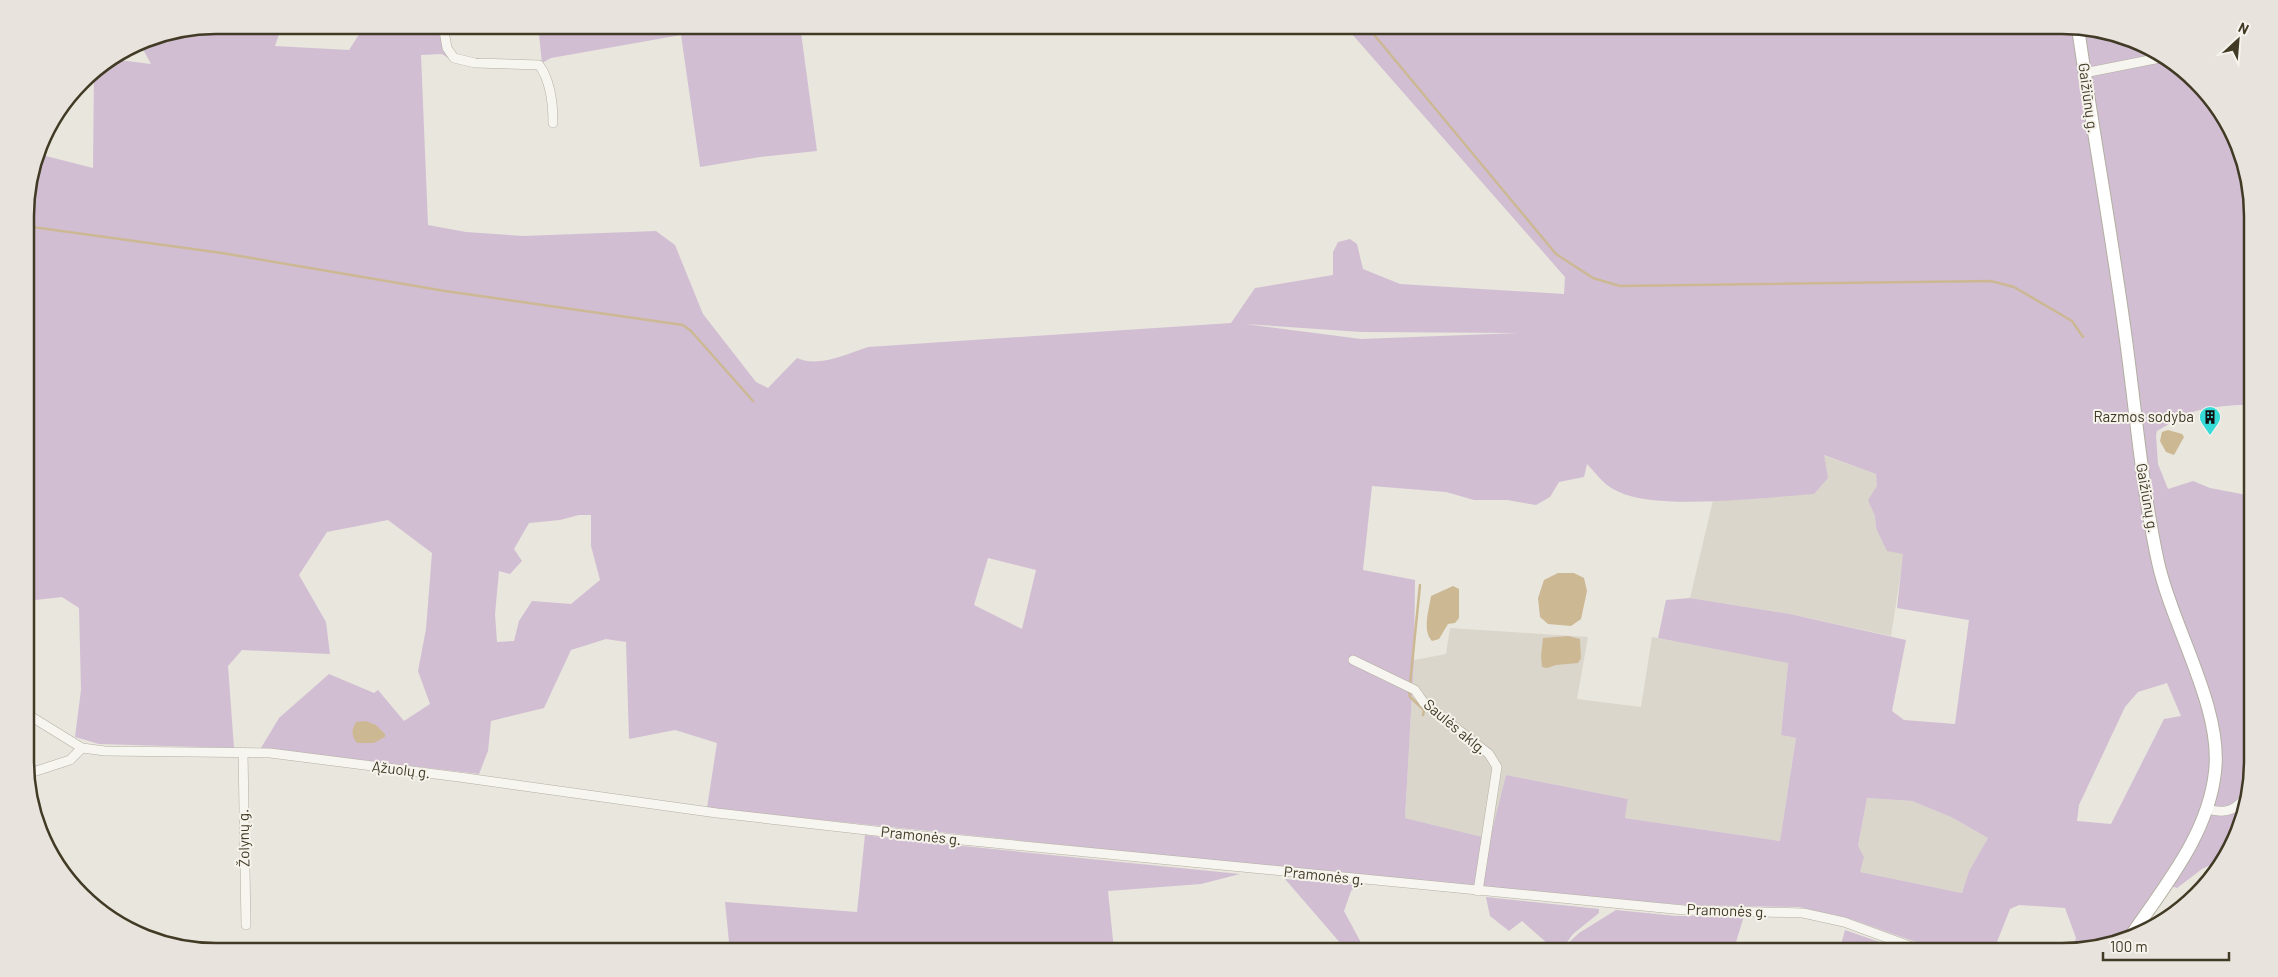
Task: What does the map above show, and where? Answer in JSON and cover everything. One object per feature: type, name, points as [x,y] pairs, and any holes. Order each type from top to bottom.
[{"type":"main road","name":"Gaižiūnų g.","points":[[2079,34],[2126,339],[2144,493],[2159,566],[2212,723],[2216,770],[2207,809],[2183,858],[2137,927]]},
{"type":"street","points":[[445,34],[447,48],[454,58],[475,63],[539,66],[546,74],[553,108],[553,124]]},
{"type":"street","points":[[2084,72],[2155,59]]},
{"type":"street","name":"Saulės aklg.","points":[[1353,660],[1415,690],[1424,703],[1489,754],[1497,767],[1478,891]]},
{"type":"street","points":[[34,719],[82,748],[70,760],[34,772]]},
{"type":"street","name":"Ąžuolų g.","points":[[82,748],[105,751],[243,752],[460,777],[717,814]]},
{"type":"street","name":"Žolynų g.","points":[[243,752],[246,925]]},
{"type":"street","points":[[2207,809],[2226,812],[2238,806]]},
{"type":"street","name":"Pramonės g.","points":[[717,814],[928,837],[1684,910],[1804,913],[1844,922],[1901,943]]},
{"type":"shaded area","points":[[279,34],[275,46],[349,50],[359,34],[447,34],[454,58],[448,58],[442,54],[421,55],[428,225],[466,232],[523,236],[656,231],[675,245],[703,314],[756,382],[768,388],[797,358],[805,361],[823,361],[868,347],[1231,323],[1255,288],[1333,275],[1333,252],[1338,242],[1350,239],[1357,244],[1363,269],[1400,284],[1564,294],[1565,277],[1352,34],[2075,34],[2093,166],[2121,336],[2134,358],[2133,341],[2102,167],[2085,35],[2121,43],[2153,58],[2173,71],[2207,105],[2220,125],[2235,157],[2243,192],[2244,405],[2223,406],[2188,413],[2157,431],[2156,435],[2158,464],[2168,489],[2193,481],[2210,488],[2244,494],[2244,773],[2241,797],[2235,820],[2213,864],[2202,869],[2177,888],[2171,886],[2177,856],[2127,931],[2121,934],[2098,940],[2074,943],[2076,938],[2065,908],[2019,905],[2010,909],[1997,943],[1919,943],[1848,918],[1799,907],[1686,905],[1634,901],[1207,860],[707,808],[717,743],[675,730],[629,739],[626,642],[606,639],[571,650],[544,708],[491,721],[488,751],[479,774],[261,748],[279,718],[329,674],[374,693],[378,690],[404,721],[430,704],[418,671],[426,629],[432,553],[388,520],[327,532],[299,575],[326,622],[330,654],[242,650],[228,666],[234,748],[99,744],[75,737],[81,690],[79,608],[62,597],[34,600],[35,192],[44,155],[93,168],[94,81],[121,60],[151,64],[143,49],[157,43],[192,35]],"holes":[[[1245,324],[1361,332],[1519,333],[1361,339]],[[1824,455],[1876,474],[1877,486],[1868,500],[1875,516],[1876,528],[1887,551],[1903,554],[1897,608],[1969,620],[1955,724],[1904,720],[1892,711],[1906,640],[1790,614],[1690,598],[1666,600],[1658,638],[1788,663],[1781,735],[1796,738],[1780,841],[1625,818],[1628,799],[1506,775],[1490,839],[1405,818],[1414,660],[1415,580],[1363,570],[1372,486],[1446,492],[1474,500],[1507,500],[1536,505],[1550,497],[1559,482],[1584,477],[1587,464],[1611,488],[1633,497],[1683,502],[1741,500],[1814,494],[1828,478]],[[579,515],[591,515],[591,546],[600,580],[571,604],[532,601],[519,621],[514,641],[497,642],[495,614],[499,571],[510,574],[522,561],[514,549],[529,523],[560,520]],[[988,558],[1036,570],[1022,629],[974,605]],[[2167,683],[2181,716],[2164,719],[2111,824],[2077,821],[2079,805],[2125,707],[2138,692]],[[1867,798],[1912,801],[1951,817],[1988,838],[1969,871],[1962,893],[1860,872],[1864,857],[1858,846]]]},
{"type":"shaded area","points":[[539,34],[801,34],[817,151],[760,157],[700,167],[681,35],[551,58],[542,63]]},
{"type":"shaded area","points":[[2168,430],[2182,434],[2184,437],[2174,455],[2166,452],[2160,441],[2162,432]]},
{"type":"shaded area","points":[[1823,455],[1876,474],[1877,486],[1869,500],[1875,516],[1876,528],[1904,553],[1891,636],[1790,614],[1690,598],[1713,500],[1766,498]]},
{"type":"shaded area","points":[[1558,573],[1574,573],[1584,578],[1587,591],[1581,619],[1571,626],[1548,624],[1540,617],[1538,598],[1544,580]]},
{"type":"shaded area","points":[[1453,586],[1459,589],[1459,618],[1455,623],[1448,624],[1439,639],[1432,641],[1427,631],[1431,596]]},
{"type":"shaded area","points":[[1450,628],[1588,637],[1577,699],[1641,707],[1652,637],[1788,662],[1781,735],[1796,738],[1780,841],[1625,818],[1628,799],[1506,775],[1491,840],[1405,818],[1414,660],[1446,654]]},
{"type":"shaded area","points":[[1568,636],[1580,639],[1581,658],[1578,663],[1556,665],[1547,668],[1542,667],[1543,638]]},
{"type":"shaded area","points":[[366,721],[376,725],[385,734],[385,737],[374,743],[357,743],[352,733],[353,728],[356,722]]},
{"type":"shaded area","points":[[1867,798],[1912,801],[1951,817],[1988,838],[1969,871],[1962,893],[1860,872],[1858,846]]},
{"type":"shaded area","points":[[865,835],[1240,874],[1201,884],[1108,891],[1113,943],[729,943],[725,902],[857,912]]},
{"type":"shaded area","points":[[1285,879],[1357,885],[1351,891],[1344,911],[1361,943],[1340,943]]},
{"type":"shaded area","points":[[1486,897],[1599,909],[1599,913],[1573,934],[1566,943],[1547,943],[1522,921],[1509,931],[1490,916]]},
{"type":"shaded area","points":[[1616,910],[1676,916],[1744,916],[1736,943],[1568,943],[1579,933]]},
{"type":"shaded area","points":[[1845,930],[1882,943],[1841,943]]},
{"type":"waterway","points":[[1373,34],[1556,254],[1593,278],[1620,286],[1991,281],[2014,287],[2072,321],[2083,337]]},
{"type":"waterway","points":[[34,227],[222,253],[445,291],[683,325],[691,331],[753,401]]},
{"type":"waterway","points":[[1410,684],[1420,585]]},
{"type":"waterway","points":[[1409,692],[1410,697],[1424,710],[1423,715]]},
{"type":"place","name":"Razmos sodyba","points":[[2210,436]]}]
